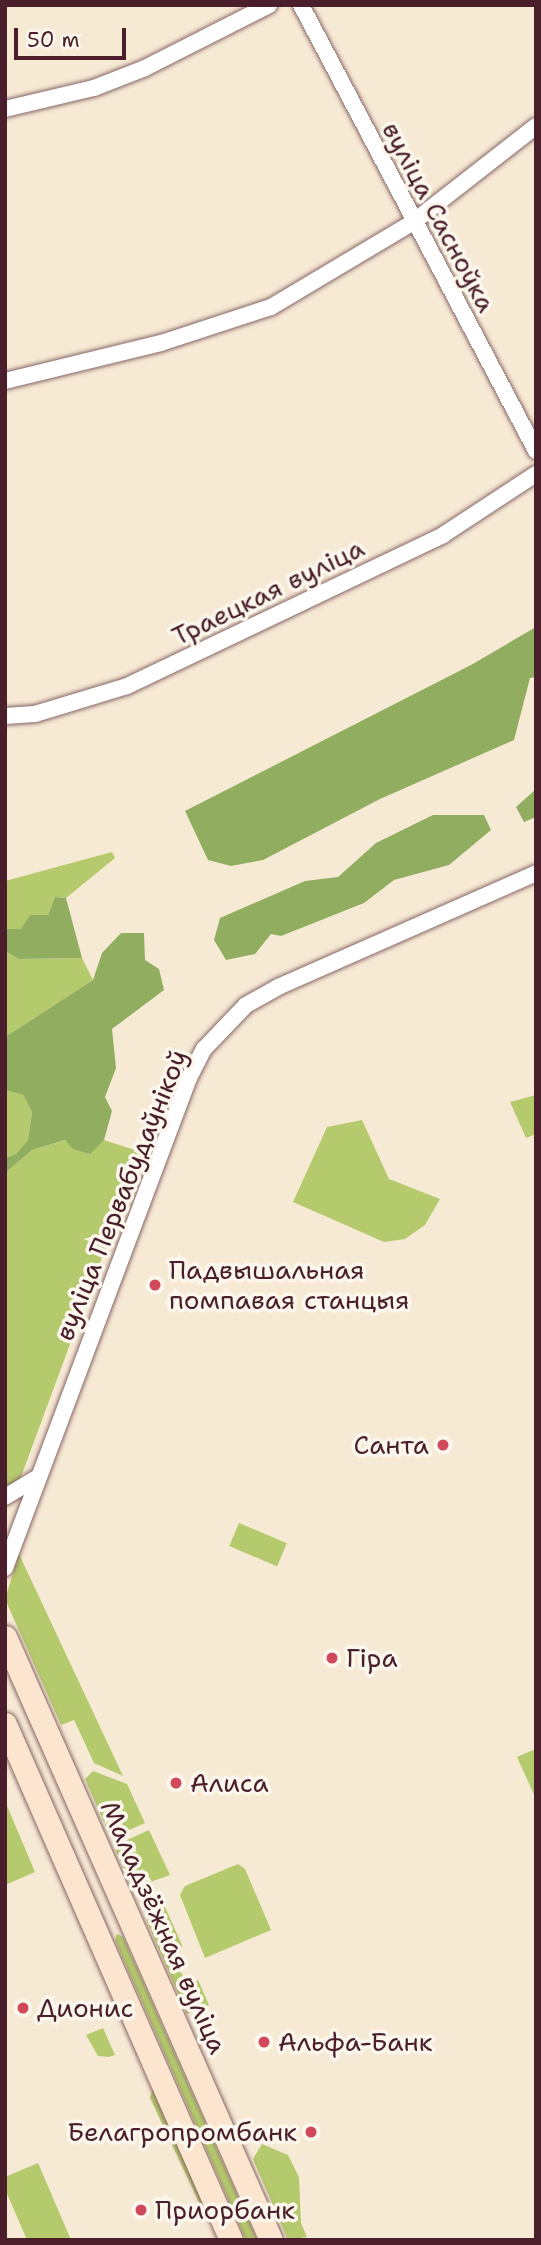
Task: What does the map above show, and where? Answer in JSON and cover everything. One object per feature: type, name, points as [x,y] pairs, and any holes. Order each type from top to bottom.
[{"type":"main road","name":"Маладзёжная вуліца","points":[[5,1637],[271,2240]]},
{"type":"main road","points":[[5,1724],[232,2240]]},
{"type":"street","points":[[5,108],[120,78],[269,5]]},
{"type":"street","name":"вуліца Сасноўка","points":[[301,5],[412,223],[536,451]]},
{"type":"street","points":[[5,382],[160,343],[271,307],[412,223],[536,126]]},
{"type":"street","name":"Траецкая вуліца","points":[[5,716],[35,714],[127,686],[443,535],[536,474]]},
{"type":"street","name":"вуліца Первабудаўнікоў","points":[[5,1568],[189,1078],[223,1025],[278,987],[536,873]]},
{"type":"street","points":[[5,1497],[38,1477]]},
{"type":"green space","points":[[536,627],[536,677],[530,678],[514,740],[380,799],[263,860],[231,866],[208,860],[185,811],[471,665]]},
{"type":"green space","points":[[536,789],[536,817],[524,822],[516,807]]},
{"type":"green space","points":[[433,815],[484,815],[491,830],[449,865],[394,880],[364,903],[281,936],[271,934],[255,954],[226,960],[214,940],[220,918],[305,881],[338,877],[376,843]]},
{"type":"green space","points":[[112,852],[115,858],[66,898],[55,897],[48,915],[30,916],[21,929],[5,929],[5,881]]},
{"type":"green space","points":[[55,897],[66,898],[82,958],[19,959],[5,951],[5,929],[21,929],[30,915],[48,915]]},
{"type":"green space","points":[[121,933],[144,933],[145,960],[159,969],[164,990],[112,1029],[116,1068],[105,1097],[112,1111],[104,1140],[90,1154],[73,1149],[65,1140],[32,1150],[5,1173],[5,1158],[16,1154],[28,1140],[32,1112],[23,1095],[5,1090],[5,1037],[93,980],[102,953]]},
{"type":"green space","points":[[5,951],[19,959],[82,958],[93,980],[5,1037]]},
{"type":"green space","points":[[5,1090],[23,1095],[32,1112],[28,1140],[16,1154],[5,1158]]},
{"type":"green space","points":[[536,1095],[536,1134],[526,1138],[510,1102]]},
{"type":"green space","points":[[362,1120],[389,1179],[440,1199],[425,1225],[405,1239],[384,1242],[293,1202],[327,1127]]},
{"type":"green space","points":[[66,1140],[89,1154],[104,1140],[141,1152],[18,1485],[5,1491],[5,1173],[32,1150]]},
{"type":"green space","points":[[239,1523],[287,1543],[277,1566],[229,1546]]},
{"type":"green space","points":[[19,1554],[123,1776],[94,1763],[74,1720],[61,1725],[5,1599]]},
{"type":"green space","points":[[533,1750],[536,1752],[536,1799],[517,1757]]},
{"type":"green space","points":[[93,1771],[127,1784],[145,1823],[111,1838],[85,1779]]},
{"type":"green space","points":[[5,1801],[35,1872],[5,1885]]},
{"type":"green space","points":[[149,1830],[170,1875],[145,1884],[127,1875],[114,1846]]},
{"type":"green space","points":[[238,1864],[245,1869],[271,1930],[205,1958],[180,1895],[185,1886]]},
{"type":"green space","points":[[153,1904],[165,1907],[182,1945],[180,1953],[168,1959],[174,1972],[180,1970],[187,1985],[198,1980],[209,2005],[187,2014],[147,1922]]},
{"type":"green space","points":[[117,1934],[123,1937],[257,2240],[246,2240],[115,1940]]},
{"type":"green space","points":[[103,2028],[115,2055],[109,2057],[98,2056],[86,2035]]},
{"type":"green space","points":[[153,2088],[209,2214],[204,2213],[150,2098]]},
{"type":"green space","points":[[262,2144],[288,2155],[299,2177],[301,2223],[307,2237],[288,2240],[253,2159]]},
{"type":"green space","points":[[38,2163],[71,2240],[27,2240],[5,2189],[5,2177]]},
{"type":"place","name":"Падвышальная помпавая станцыя","points":[[155,1285]]},
{"type":"place","name":"Санта","points":[[443,1445]]},
{"type":"place","name":"Гіра","points":[[332,1658]]},
{"type":"place","name":"Алиса","points":[[176,1783]]},
{"type":"place","name":"Дионис","points":[[23,2008]]},
{"type":"place","name":"Альфа-Банк","points":[[264,2042]]},
{"type":"place","name":"Белагропромбанк","points":[[311,2132]]},
{"type":"place","name":"Приорбанк","points":[[141,2210]]}]
